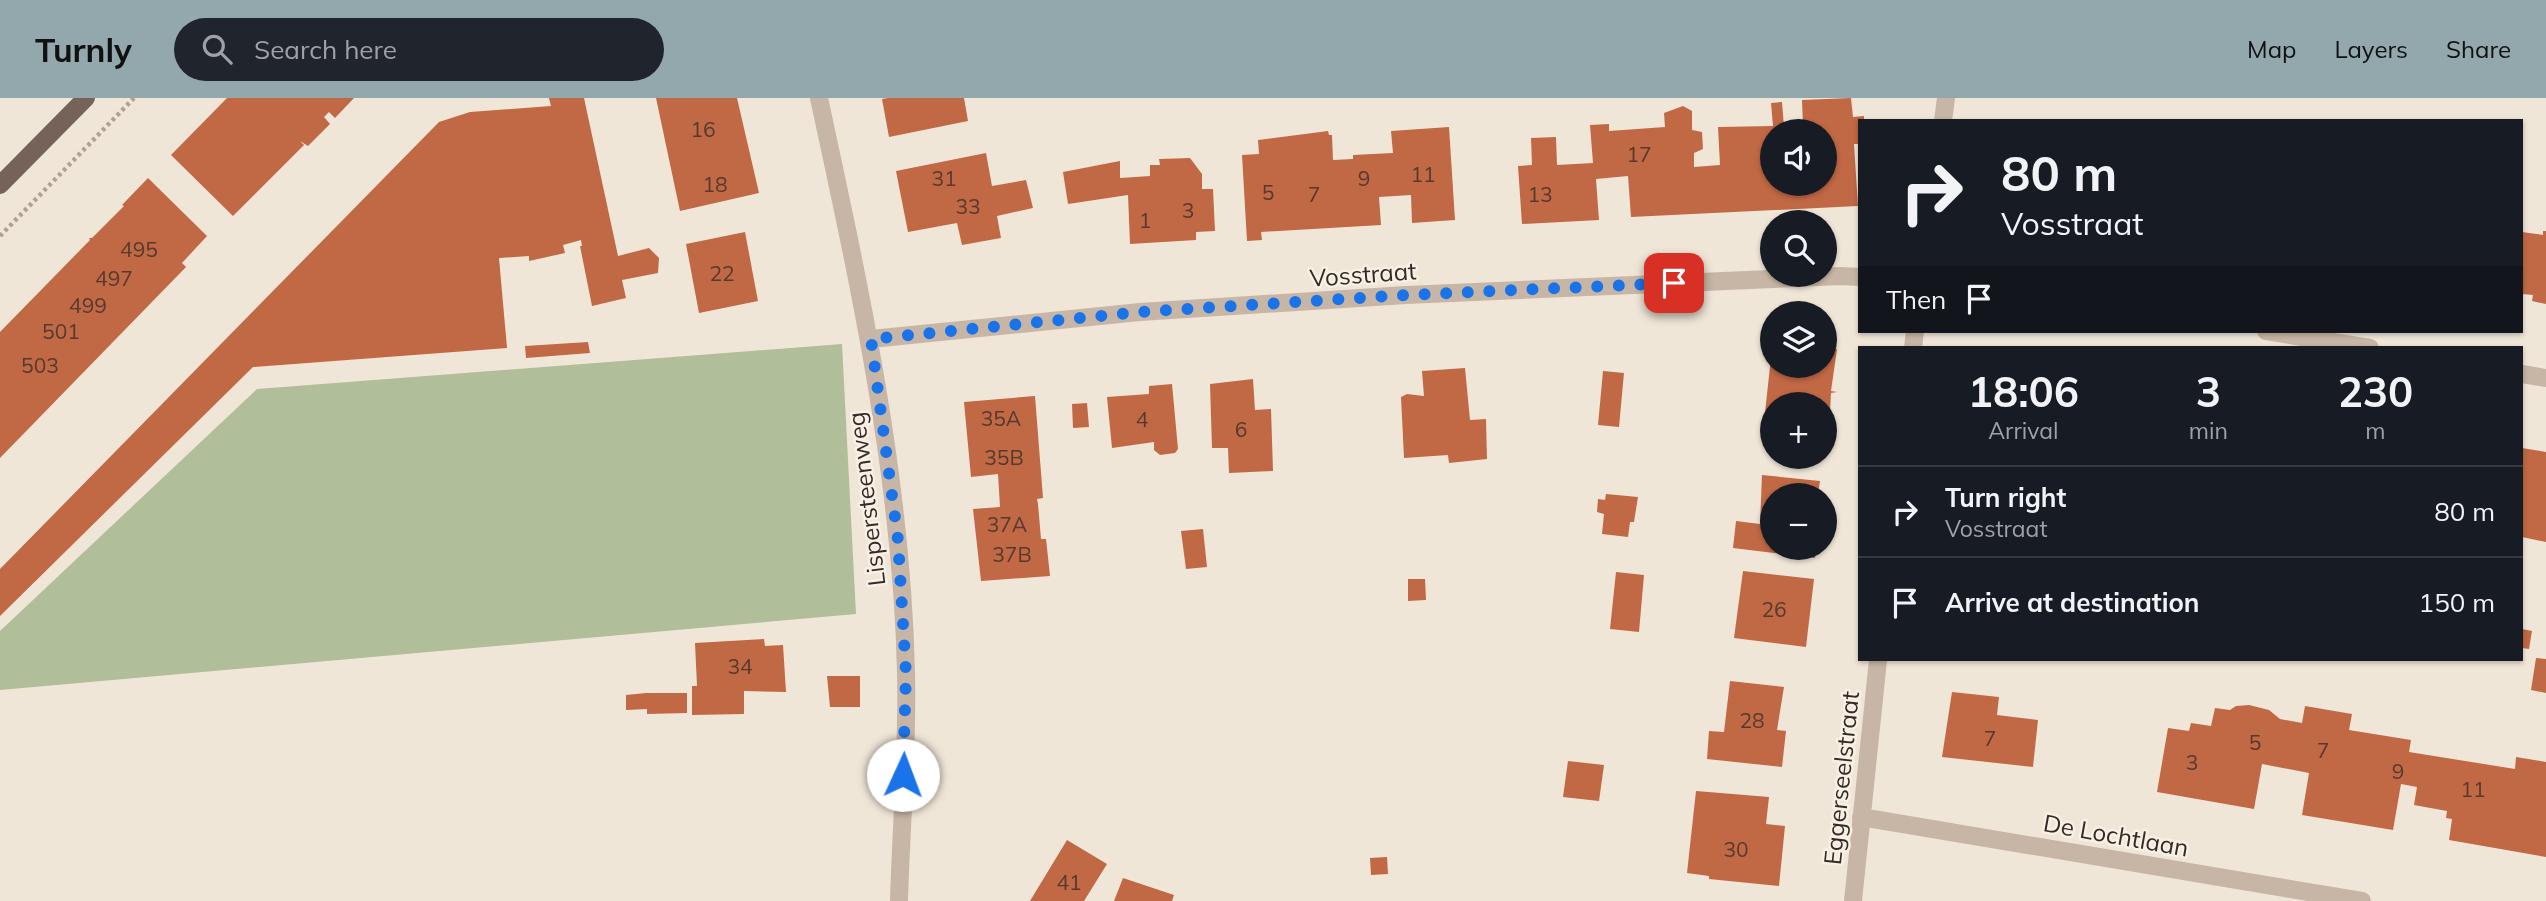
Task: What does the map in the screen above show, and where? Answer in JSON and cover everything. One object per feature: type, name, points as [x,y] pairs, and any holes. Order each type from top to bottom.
[{"type":"main road","points":[[0,185],[86,98]]},
{"type":"street","name":"Lispersteenweg","points":[[819,98],[871,339],[898,540],[906,674],[899,901]]},
{"type":"street","points":[[1942,119],[1946,98]]},
{"type":"street","name":"Vosstraat","points":[[871,339],[1140,312],[1406,295],[1840,275],[1858,277]]},
{"type":"street","points":[[2278,333],[2358,346]]},
{"type":"street","points":[[2523,374],[2546,378]]},
{"type":"street","name":"Eggerseelstraat","points":[[1853,901],[1878,661]]},
{"type":"street","name":"De Lochtlaan","points":[[1861,817],[2362,901]]},
{"type":"path","points":[[0,236],[135,98]]},
{"type":"green space","points":[[842,344],[856,614],[0,690],[0,631],[257,389]]},
{"type":"building","points":[[227,98],[354,98],[335,118],[329,112],[324,117],[330,124],[308,146],[300,141],[304,145],[233,216],[171,155]]},
{"type":"building","points":[[549,98],[584,98],[618,256],[649,248],[659,258],[658,273],[622,280],[626,298],[592,306],[581,240],[563,245],[565,253],[529,261],[529,256],[499,258],[507,348],[253,367],[0,616],[0,569],[439,122],[470,112],[551,106]]},
{"type":"building","points":[[656,98],[737,98],[759,193],[680,211]]},
{"type":"building","points":[[964,98],[968,121],[889,137],[882,99]]},
{"type":"building","points":[[1851,98],[1853,117],[1864,116],[1864,119],[1858,119],[1858,144],[1854,144],[1858,206],[1631,217],[1628,176],[1596,179],[1599,220],[1522,224],[1518,166],[1532,165],[1531,138],[1556,137],[1557,165],[1593,163],[1590,125],[1609,124],[1609,131],[1665,127],[1664,113],[1683,106],[1692,111],[1692,130],[1702,132],[1703,149],[1694,153],[1694,167],[1720,165],[1718,127],[1760,126],[1760,196],[1837,196],[1837,119],[1803,119],[1802,100]]},
{"type":"building","points":[[1782,102],[1783,119],[1772,119],[1771,103]]},
{"type":"building","points":[[1449,127],[1455,220],[1412,223],[1411,195],[1379,197],[1381,225],[1261,232],[1262,240],[1247,241],[1242,155],[1259,154],[1258,140],[1328,131],[1329,135],[1332,135],[1333,160],[1353,159],[1353,155],[1393,153],[1391,131]]},
{"type":"building","points":[[986,153],[992,186],[1026,180],[1033,208],[997,216],[1001,238],[962,245],[957,223],[908,232],[896,171]]},
{"type":"building","points":[[1190,158],[1202,174],[1202,189],[1213,189],[1215,231],[1196,232],[1196,240],[1130,244],[1128,195],[1068,204],[1063,172],[1120,161],[1120,178],[1150,176],[1150,165],[1160,165],[1159,159]]},
{"type":"building","points":[[148,178],[207,236],[182,263],[186,267],[0,458],[0,332]]},
{"type":"building","points":[[2543,231],[2546,231],[2546,304],[2532,301],[2533,295],[2523,294],[2523,232],[2543,235]]},
{"type":"building","points":[[745,232],[758,301],[699,313],[686,244]]},
{"type":"building","points":[[588,342],[590,353],[526,358],[525,346]]},
{"type":"building","points":[[1465,368],[1470,420],[1486,419],[1487,459],[1449,463],[1448,455],[1404,458],[1401,397],[1407,394],[1424,396],[1422,371]]},
{"type":"building","points":[[1603,371],[1624,373],[1619,427],[1598,425]]},
{"type":"building","points":[[1769,378],[1833,378],[1831,391],[1837,392],[1767,392]]},
{"type":"building","points":[[1253,379],[1255,410],[1271,409],[1273,471],[1229,473],[1228,448],[1212,448],[1210,384]]},
{"type":"building","points":[[1172,384],[1178,449],[1175,453],[1160,455],[1154,450],[1154,442],[1112,448],[1107,397],[1149,394],[1149,386]]},
{"type":"building","points":[[1035,396],[1043,498],[1037,499],[1041,539],[1046,539],[1050,576],[981,581],[973,509],[1000,507],[998,474],[971,477],[964,402]]},
{"type":"building","points":[[1087,403],[1089,427],[1073,428],[1072,404]]},
{"type":"building","points":[[2523,448],[2546,452],[2546,542],[2523,537]]},
{"type":"building","points":[[1762,475],[1820,481],[1820,483],[1762,483]]},
{"type":"building","points":[[1606,494],[1638,497],[1634,522],[1630,522],[1628,537],[1602,534],[1604,514],[1597,512],[1598,499],[1605,500]]},
{"type":"building","points":[[1736,521],[1760,524],[1760,551],[1733,548]]},
{"type":"building","points":[[1203,529],[1207,567],[1186,569],[1181,531]]},
{"type":"building","points":[[1743,571],[1814,579],[1806,647],[1734,638]]},
{"type":"building","points":[[1616,572],[1644,575],[1639,632],[1610,629]]},
{"type":"building","points":[[1408,579],[1425,579],[1426,600],[1408,601]]},
{"type":"building","points":[[2523,629],[2532,631],[2529,649],[2523,648]]},
{"type":"building","points":[[764,639],[765,646],[783,645],[786,692],[744,691],[744,714],[692,715],[692,686],[697,686],[695,643]]},
{"type":"building","points":[[2536,658],[2546,659],[2546,693],[2531,690]]},
{"type":"building","points":[[827,676],[860,676],[860,707],[830,707]]},
{"type":"building","points":[[1730,681],[1784,687],[1777,730],[1786,731],[1782,767],[1707,759],[1709,731],[1724,732]]},
{"type":"building","points":[[1952,692],[1999,697],[1997,715],[2038,720],[2033,767],[1942,757]]},
{"type":"building","points":[[687,693],[687,713],[647,714],[647,709],[626,710],[626,695]]},
{"type":"building","points":[[2249,705],[2269,710],[2280,719],[2302,723],[2305,706],[2352,714],[2349,730],[2411,740],[2409,752],[2515,769],[2516,757],[2546,762],[2546,857],[2449,840],[2452,819],[2446,818],[2447,811],[2414,805],[2417,787],[2401,784],[2393,830],[2302,815],[2309,773],[2262,764],[2254,809],[2157,792],[2168,728],[2189,731],[2191,723],[2211,726],[2215,708],[2230,710],[2236,706]]},
{"type":"building","points":[[1568,761],[1604,765],[1599,801],[1563,797]]},
{"type":"building","points":[[1696,791],[1769,797],[1766,824],[1785,826],[1779,886],[1709,879],[1709,876],[1687,873]]},
{"type":"building","points":[[1067,840],[1107,864],[1084,901],[1030,901]]},
{"type":"building","points":[[1387,857],[1388,874],[1371,875],[1370,858]]},
{"type":"building","points":[[1123,878],[1174,895],[1172,901],[1114,901]]},
{"type":"route","points":[[903,775],[906,674],[898,540],[871,339],[1140,312],[1406,295],[1674,283]]}]
